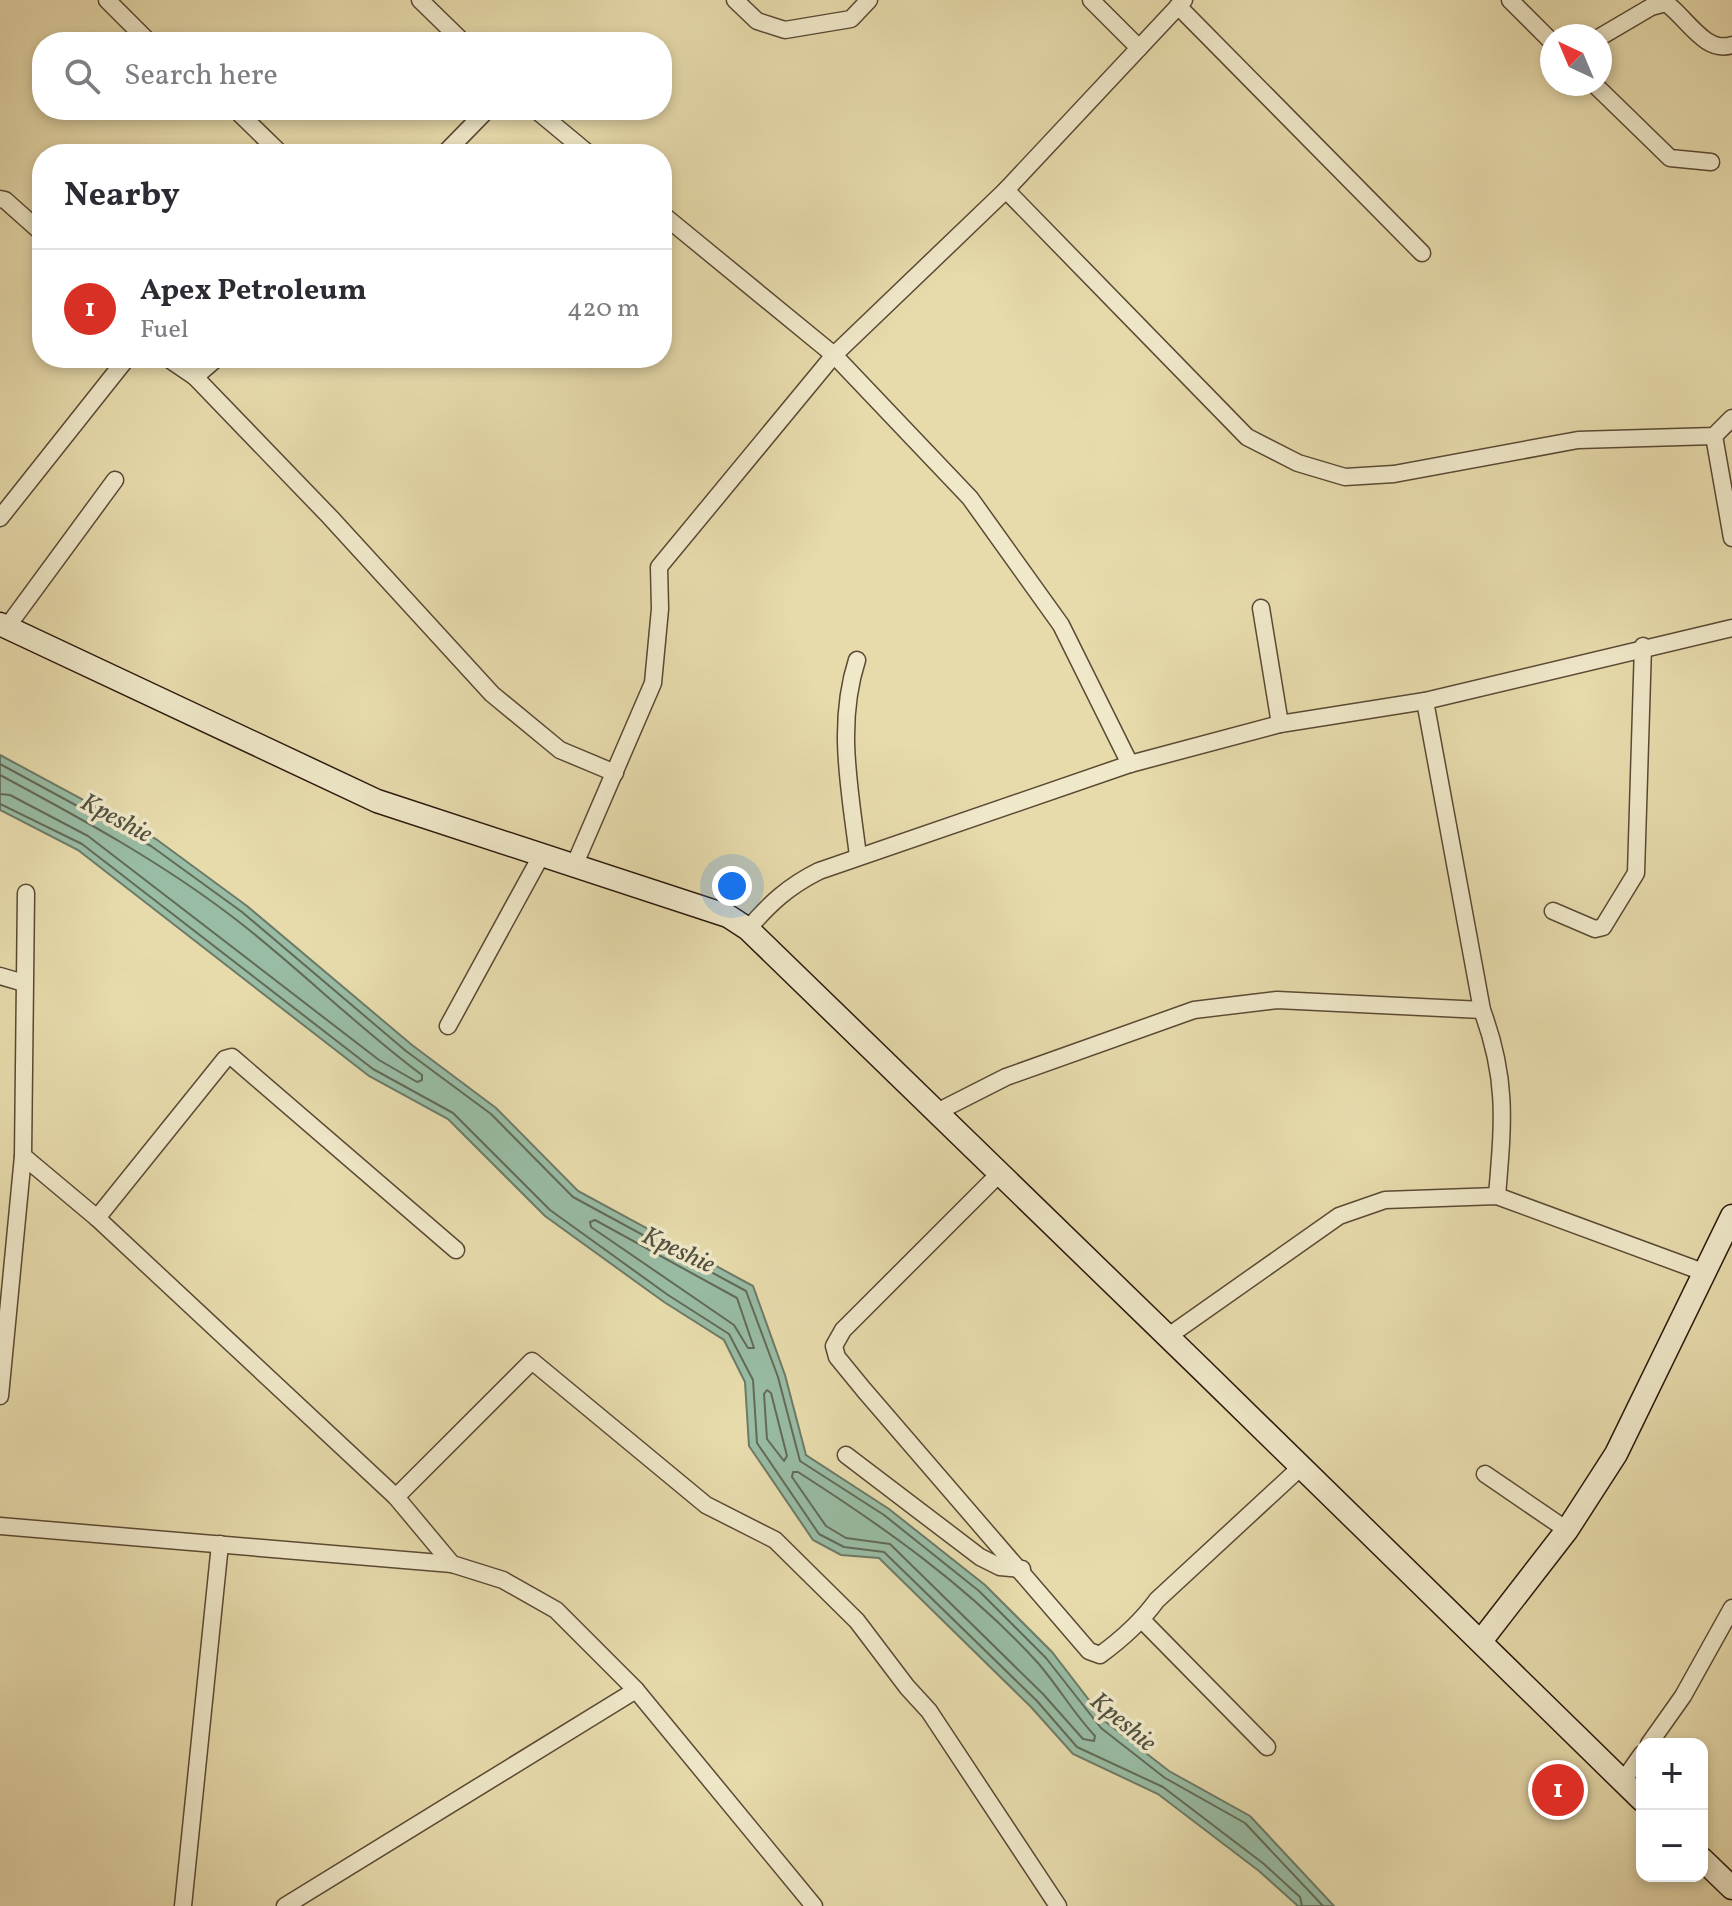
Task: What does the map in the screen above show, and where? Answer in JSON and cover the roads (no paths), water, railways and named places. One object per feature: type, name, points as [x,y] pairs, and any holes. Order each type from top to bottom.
[{"type":"street","points":[[107,0],[139,32]]},
{"type":"street","points":[[420,0],[453,32]]},
{"type":"street","points":[[735,0],[757,21],[785,30],[851,19],[869,0]]},
{"type":"street","points":[[1091,0],[1139,48]]},
{"type":"street","points":[[1510,0],[1540,30]]},
{"type":"street","points":[[574,866],[653,683],[660,609],[659,567],[834,355],[1006,190],[1181,3],[1422,253]]},
{"type":"street","points":[[1612,30],[1651,7],[1666,3],[1709,45],[1720,49],[1732,45]]},
{"type":"street","points":[[1606,96],[1661,152],[1679,161],[1711,162]]},
{"type":"street","points":[[246,120],[271,144]]},
{"type":"street","points":[[454,144],[477,120]]},
{"type":"street","points":[[548,120],[577,144]]},
{"type":"street","points":[[1006,190],[1247,437],[1298,463],[1345,477],[1394,474],[1578,440],[1714,436],[1732,418]]},
{"type":"street","points":[[0,199],[32,224]]},
{"type":"street","points":[[672,222],[834,355],[978,509],[1061,625],[1130,764]]},
{"type":"street","points":[[0,518],[119,368]]},
{"type":"street","points":[[182,368],[195,377],[330,517],[492,694],[560,750],[615,773]]},
{"type":"street","points":[[195,377],[205,368]]},
{"type":"street","points":[[1714,436],[1732,538]]},
{"type":"street","points":[[115,480],[3,625],[350,789],[541,856],[728,916],[748,929],[999,1174],[1170,1335],[1636,1794]]},
{"type":"street","points":[[1261,608],[1280,724]]},
{"type":"street","points":[[748,929],[792,885],[858,856],[1130,764],[1280,724],[1425,701],[1643,646],[1732,628]]},
{"type":"street","points":[[1553,911],[1595,929],[1603,927],[1636,873],[1643,646]]},
{"type":"street","points":[[857,660],[850,682],[843,733],[858,856]]},
{"type":"street","points":[[1425,701],[1482,1010],[1498,1054],[1504,1107],[1497,1196]]},
{"type":"street","points":[[448,1026],[541,856]]},
{"type":"street","points":[[0,1396],[23,1156],[26,893]]},
{"type":"street","points":[[0,976],[24,983]]},
{"type":"street","points":[[937,1112],[1006,1077],[1194,1010],[1277,1000],[1482,1010]]},
{"type":"street","points":[[97,1218],[225,1059],[232,1057],[456,1250]]},
{"type":"street","points":[[23,1156],[97,1218],[396,1497],[452,1564]]},
{"type":"street","points":[[999,1174],[843,1330],[834,1346],[837,1357],[864,1390],[1022,1569],[1089,1651],[1100,1655],[1142,1620],[1157,1600],[1302,1466]]},
{"type":"street","points":[[1170,1335],[1339,1216],[1385,1200],[1497,1196],[1703,1272]]},
{"type":"street","points":[[1481,1641],[1567,1530],[1616,1454],[1732,1216]]},
{"type":"street","points":[[396,1497],[532,1361],[706,1505],[775,1540],[857,1621],[929,1711],[1058,1906]]},
{"type":"street","points":[[846,1455],[980,1557],[1000,1567],[1022,1569]]},
{"type":"street","points":[[1485,1474],[1567,1530]]},
{"type":"street","points":[[0,1526],[452,1564],[503,1580],[556,1610],[636,1690],[814,1906]]},
{"type":"street","points":[[183,1906],[220,1544]]},
{"type":"street","points":[[1653,1738],[1683,1696],[1732,1608]]},
{"type":"street","points":[[1142,1620],[1267,1747]]},
{"type":"street","points":[[285,1906],[636,1690]]},
{"type":"street","points":[[1623,1781],[1636,1763]]},
{"type":"street","points":[[1708,1865],[1732,1888]]},
{"type":"water","name":"Kpeshie","points":[[0,755],[156,839],[247,906],[412,1045],[496,1108],[578,1191],[753,1286],[785,1375],[806,1455],[889,1509],[985,1585],[1052,1652],[1106,1722],[1169,1771],[1250,1816],[1334,1906],[1298,1906],[1259,1871],[1158,1794],[1073,1754],[1031,1707],[879,1558],[841,1555],[813,1540],[749,1446],[745,1382],[724,1340],[664,1302],[545,1216],[448,1119],[369,1076],[78,850],[0,810]]},
{"type":"place","name":"Apex Petroleum","points":[[1558,1790]]}]
